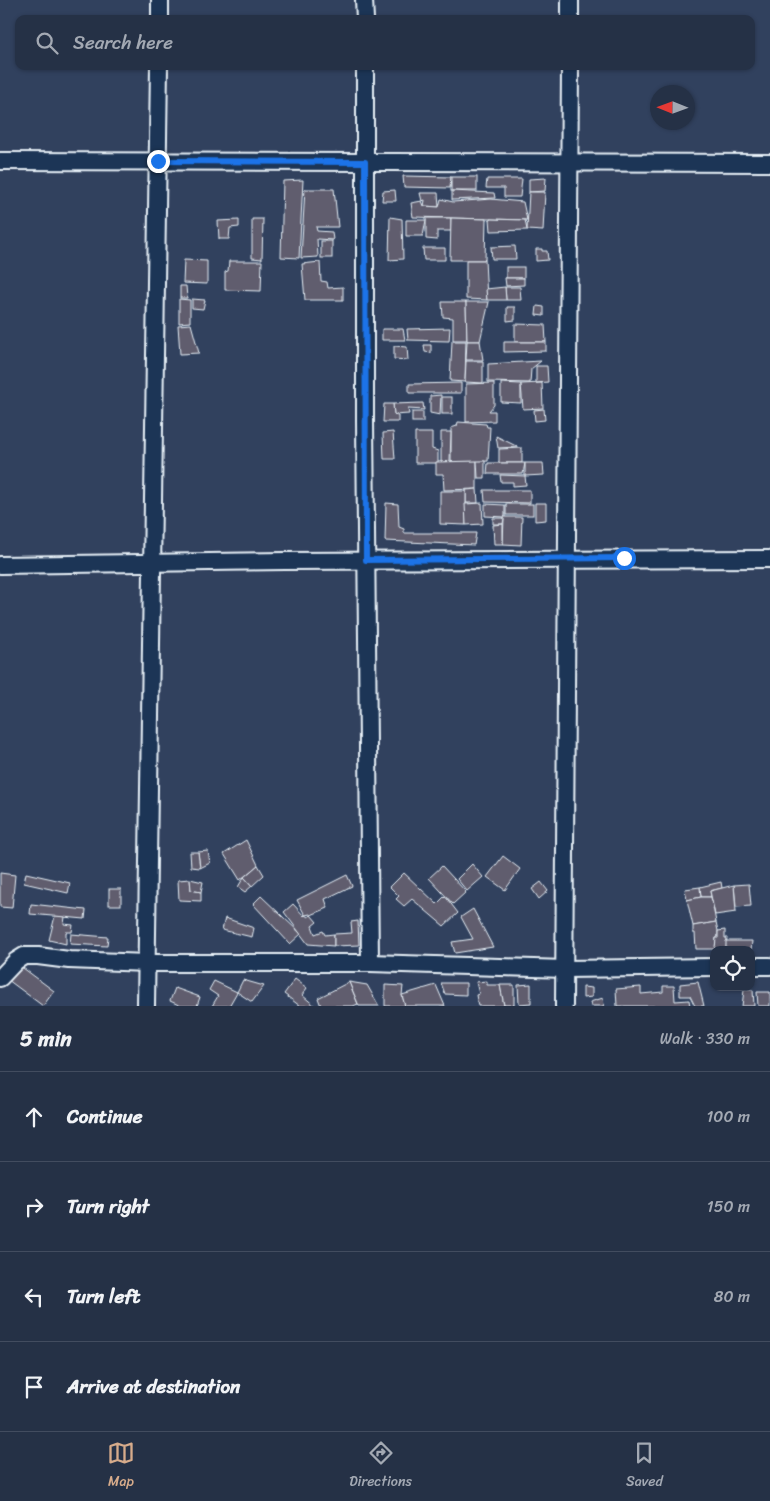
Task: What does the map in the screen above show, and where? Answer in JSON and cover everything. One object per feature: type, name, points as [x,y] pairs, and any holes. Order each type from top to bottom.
[{"type":"street","points":[[160,0],[160,15]]},
{"type":"street","points":[[364,0],[364,15]]},
{"type":"street","points":[[570,0],[570,15]]},
{"type":"street","points":[[146,1006],[159,70]]},
{"type":"street","points":[[365,70],[366,560],[370,963]]},
{"type":"street","points":[[564,1006],[570,70]]},
{"type":"street","points":[[0,161],[770,163]]},
{"type":"street","points":[[0,565],[366,560],[770,558]]},
{"type":"street","points":[[0,978],[16,960],[24,956],[69,960],[147,962],[370,963],[565,969],[710,967]]},
{"type":"street","points":[[755,966],[770,966]]},
{"type":"building","points":[[403,176],[451,177],[450,188],[404,187]]},
{"type":"building","points":[[451,177],[477,177],[477,191],[451,191]]},
{"type":"building","points":[[546,178],[545,191],[529,192],[529,179]]},
{"type":"building","points":[[487,179],[522,179],[520,197],[504,197],[504,188],[486,188]]},
{"type":"building","points":[[303,180],[299,258],[281,257],[283,181]]},
{"type":"building","points":[[305,189],[334,189],[338,227],[316,227],[317,231],[332,232],[333,240],[317,239],[318,257],[301,258]]},
{"type":"building","points":[[395,190],[396,201],[382,201],[383,191]]},
{"type":"building","points":[[452,191],[494,193],[495,198],[452,200]]},
{"type":"building","points":[[529,192],[545,192],[543,231],[527,230]]},
{"type":"building","points":[[420,193],[438,193],[439,207],[424,206],[425,200],[422,201]]},
{"type":"building","points":[[441,199],[453,202],[491,199],[523,202],[527,220],[413,217],[411,203],[422,201],[424,206],[439,207]]},
{"type":"building","points":[[390,217],[402,219],[403,259],[389,260]]},
{"type":"building","points":[[426,218],[451,218],[451,231],[437,231],[437,240],[426,239]]},
{"type":"building","points":[[451,218],[486,219],[485,260],[450,260]]},
{"type":"building","points":[[252,219],[263,219],[262,259],[252,258]]},
{"type":"building","points":[[490,219],[525,220],[527,230],[491,231]]},
{"type":"building","points":[[239,220],[239,227],[230,228],[229,239],[219,239],[218,221]]},
{"type":"building","points":[[406,220],[426,220],[423,236],[406,236]]},
{"type":"building","points":[[321,241],[332,241],[332,258],[321,258]]},
{"type":"building","points":[[515,246],[516,259],[492,259],[491,247]]},
{"type":"building","points":[[423,248],[445,248],[445,260],[424,260]]},
{"type":"building","points":[[536,249],[547,251],[548,260],[536,261]]},
{"type":"building","points":[[184,260],[207,261],[207,284],[183,283]]},
{"type":"building","points":[[466,260],[485,260],[487,300],[466,299]]},
{"type":"building","points":[[229,261],[262,261],[261,291],[225,290],[225,272],[228,271]]},
{"type":"building","points":[[320,262],[321,281],[327,282],[328,288],[343,287],[343,300],[305,300],[302,264]]},
{"type":"building","points":[[506,267],[524,267],[524,278],[506,278]]},
{"type":"building","points":[[505,278],[524,278],[524,285],[506,286]]},
{"type":"building","points":[[180,286],[186,286],[187,298],[180,298]]},
{"type":"building","points":[[505,287],[520,287],[521,300],[506,300]]},
{"type":"building","points":[[505,287],[506,300],[487,300],[486,289]]},
{"type":"building","points":[[179,299],[190,300],[190,322],[179,323]]},
{"type":"building","points":[[192,299],[205,300],[203,309],[192,308]]},
{"type":"building","points":[[442,302],[466,302],[467,340],[453,340],[453,318],[443,317]]},
{"type":"building","points":[[466,302],[489,302],[480,341],[467,341]]},
{"type":"building","points":[[537,306],[544,307],[544,316],[536,315]]},
{"type":"building","points":[[507,307],[515,307],[515,320],[507,321]]},
{"type":"building","points":[[191,324],[199,353],[180,354],[178,325]]},
{"type":"building","points":[[515,324],[545,325],[546,342],[515,342]]},
{"type":"building","points":[[450,328],[449,341],[408,340],[407,329]]},
{"type":"building","points":[[382,329],[403,329],[405,340],[382,340]]},
{"type":"building","points":[[452,341],[466,341],[465,382],[450,381]]},
{"type":"building","points":[[467,341],[480,341],[483,360],[466,360]]},
{"type":"building","points":[[504,342],[546,342],[546,351],[504,352]]},
{"type":"building","points":[[424,345],[431,345],[431,353],[425,352]]},
{"type":"building","points":[[394,346],[407,347],[408,360],[394,359]]},
{"type":"building","points":[[466,361],[483,361],[483,383],[465,382]]},
{"type":"building","points":[[541,361],[531,369],[530,383],[488,382],[488,364]]},
{"type":"building","points":[[536,366],[547,366],[548,382],[536,383]]},
{"type":"building","points":[[461,383],[461,393],[409,393],[409,384]]},
{"type":"building","points":[[494,383],[494,405],[489,411],[495,411],[495,421],[466,422],[466,384]]},
{"type":"building","points":[[501,383],[521,384],[521,403],[501,402]]},
{"type":"building","points":[[542,383],[543,408],[523,409],[521,384]]},
{"type":"building","points":[[441,395],[440,415],[430,413],[430,396]]},
{"type":"building","points":[[442,397],[452,397],[452,414],[442,414]]},
{"type":"building","points":[[423,403],[424,410],[408,409],[409,414],[394,415],[393,404]]},
{"type":"building","points":[[384,404],[393,404],[394,415],[398,416],[398,422],[383,422]]},
{"type":"building","points":[[544,409],[545,420],[535,421],[534,410]]},
{"type":"building","points":[[412,412],[423,412],[423,422],[412,422]]},
{"type":"building","points":[[458,422],[486,424],[487,427],[490,427],[488,461],[451,463],[451,428],[457,426]]},
{"type":"building","points":[[393,432],[395,459],[384,459],[383,433]]},
{"type":"building","points":[[441,432],[451,432],[450,461],[441,463]]},
{"type":"building","points":[[415,433],[432,433],[432,449],[438,451],[438,463],[415,463]]},
{"type":"building","points":[[496,436],[518,447],[498,448]]},
{"type":"building","points":[[522,448],[522,463],[499,463],[499,449]]},
{"type":"building","points":[[477,461],[477,489],[444,490],[443,474],[436,474],[436,462]]},
{"type":"building","points":[[477,461],[485,461],[485,478],[478,478]]},
{"type":"building","points":[[488,463],[525,463],[523,474],[487,474]]},
{"type":"building","points":[[525,463],[543,463],[544,475],[525,476]]},
{"type":"building","points":[[500,475],[525,476],[526,485],[513,486],[513,482],[501,482]]},
{"type":"building","points":[[477,489],[478,503],[466,503],[466,490]]},
{"type":"building","points":[[484,490],[530,490],[530,503],[485,502]]},
{"type":"building","points":[[440,491],[466,491],[466,525],[440,524]]},
{"type":"building","points":[[386,503],[398,504],[399,527],[404,529],[404,533],[476,533],[474,545],[385,541]]},
{"type":"building","points":[[482,503],[483,524],[466,525],[465,504]]},
{"type":"building","points":[[535,503],[546,503],[546,520],[535,521]]},
{"type":"building","points":[[485,504],[505,505],[505,517],[485,516]]},
{"type":"building","points":[[506,504],[533,504],[533,515],[506,515]]},
{"type":"building","points":[[504,517],[522,517],[521,545],[503,544]]},
{"type":"building","points":[[493,518],[504,518],[503,524],[493,524]]},
{"type":"building","points":[[503,524],[503,544],[494,544],[493,525]]},
{"type":"building","points":[[246,840],[258,865],[240,880],[224,854]]},
{"type":"building","points":[[208,851],[210,863],[200,868],[198,852]]},
{"type":"building","points":[[190,852],[198,852],[200,868],[191,867]]},
{"type":"building","points":[[503,856],[520,869],[505,890],[487,877]]},
{"type":"building","points":[[472,864],[483,877],[467,891],[457,879]]},
{"type":"building","points":[[258,865],[264,875],[252,886],[244,877]]},
{"type":"building","points":[[442,866],[466,892],[453,904],[429,878]]},
{"type":"building","points":[[0,873],[15,875],[12,908],[0,907]]},
{"type":"building","points":[[26,873],[70,883],[68,893],[24,883]]},
{"type":"building","points":[[404,873],[437,904],[445,896],[458,913],[444,926],[412,899],[404,906],[396,899],[399,896],[390,887]]},
{"type":"building","points":[[347,875],[352,886],[325,899],[328,908],[311,915],[305,915],[297,900]]},
{"type":"building","points":[[244,877],[252,886],[245,892],[238,887]]},
{"type":"building","points":[[190,879],[191,890],[201,892],[201,901],[179,900],[178,880]]},
{"type":"building","points":[[190,879],[203,882],[201,892],[191,890]]},
{"type":"building","points":[[541,882],[548,891],[539,899],[532,889]]},
{"type":"building","points":[[721,882],[722,888],[710,891],[711,897],[701,897],[700,887]]},
{"type":"building","points":[[749,884],[751,906],[736,907],[734,885]]},
{"type":"building","points":[[734,885],[736,912],[715,915],[710,891]]},
{"type":"building","points":[[700,887],[701,897],[687,900],[685,889]]},
{"type":"building","points":[[109,889],[121,889],[121,905],[109,905]]},
{"type":"building","points":[[261,896],[301,934],[290,944],[253,904]]},
{"type":"building","points":[[711,897],[716,922],[693,926],[687,900]]},
{"type":"building","points":[[31,904],[86,910],[85,919],[30,914]]},
{"type":"building","points":[[293,904],[304,916],[308,917],[311,915],[317,922],[312,926],[315,934],[323,931],[325,935],[334,934],[334,946],[308,944],[284,912]]},
{"type":"building","points":[[473,909],[493,947],[455,953],[452,942],[473,939],[461,917]]},
{"type":"building","points":[[55,916],[65,917],[64,924],[73,925],[72,932],[66,932],[66,944],[49,940]]},
{"type":"building","points":[[225,918],[254,928],[252,937],[222,930]]},
{"type":"building","points":[[358,921],[359,945],[334,946],[334,934],[352,933],[351,922]]},
{"type":"building","points":[[716,922],[718,938],[716,938],[715,946],[710,946],[710,949],[696,949],[693,926]]},
{"type":"building","points":[[725,930],[726,946],[715,946],[718,931]]},
{"type":"building","points":[[71,934],[108,937],[107,946],[70,944]]},
{"type":"building","points":[[726,941],[752,941],[751,946],[726,946]]},
{"type":"building","points":[[19,965],[54,991],[43,1006],[8,980]]},
{"type":"building","points":[[295,979],[307,988],[302,995],[315,1006],[300,1006],[284,994]]},
{"type":"building","points":[[243,980],[264,986],[252,1002],[237,992]]},
{"type":"building","points":[[214,981],[237,992],[229,1006],[212,1006],[218,996],[209,990]]},
{"type":"building","points":[[487,981],[487,985],[500,985],[504,1006],[478,1006],[476,995],[479,994],[476,982]]},
{"type":"building","points":[[349,982],[358,1004],[353,1006],[321,1006],[318,998]]},
{"type":"building","points":[[349,982],[367,985],[379,1006],[359,1006]]},
{"type":"building","points":[[698,982],[704,1006],[695,1006],[690,996],[680,996],[680,984]]},
{"type":"building","points":[[441,983],[466,983],[466,995],[445,994]]},
{"type":"building","points":[[531,984],[531,1003],[519,1004],[518,985]]},
{"type":"building","points":[[385,985],[403,986],[402,995],[405,1006],[385,1006]]},
{"type":"building","points":[[436,985],[445,1006],[405,1006],[402,995]]},
{"type":"building","points":[[500,985],[514,985],[514,1005],[504,1005]]},
{"type":"building","points":[[663,986],[674,986],[675,1001],[689,1000],[690,1006],[617,1006],[616,989],[641,987],[641,994],[663,992]]},
{"type":"building","points":[[583,987],[592,988],[592,997],[583,998]]},
{"type":"building","points":[[175,988],[200,997],[197,1006],[181,1006],[170,1001]]},
{"type":"building","points":[[744,991],[753,991],[754,1006],[742,1006]]},
{"type":"building","points":[[757,992],[770,992],[770,1006],[758,1006]]},
{"type":"building","points":[[603,998],[604,1006],[591,1006],[590,1002]]},
{"type":"route","points":[[158,161],[365,162],[366,560],[624,558]]}]
